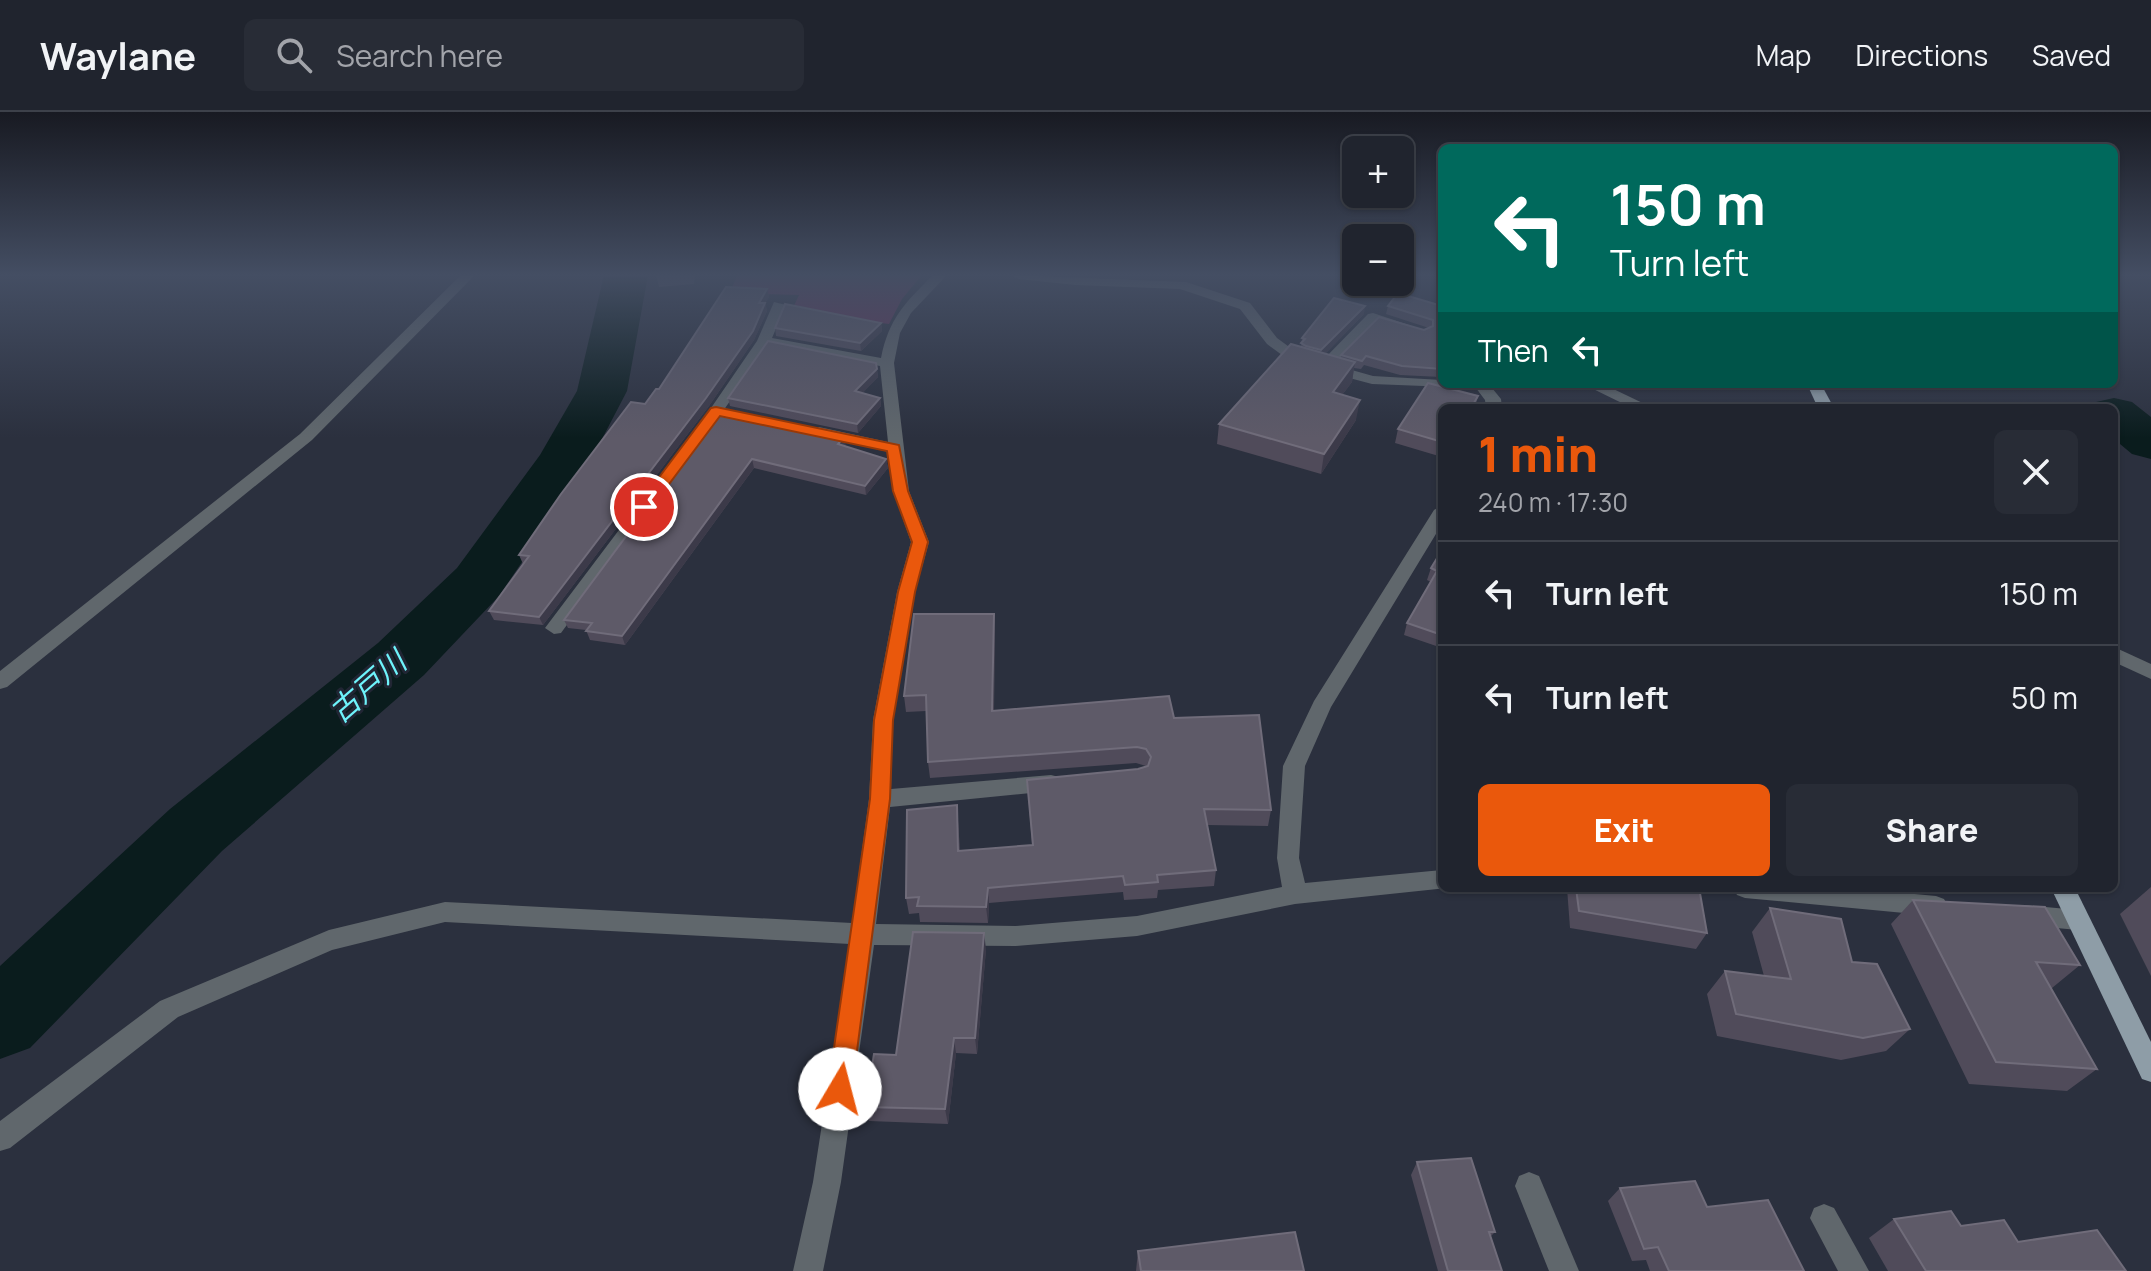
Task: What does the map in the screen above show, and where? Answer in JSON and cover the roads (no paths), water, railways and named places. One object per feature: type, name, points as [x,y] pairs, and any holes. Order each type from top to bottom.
[{"type":"main road","points":[[2065,892],[2151,1070]]},
{"type":"street","points":[[0,682],[306,437],[415,329]]},
{"type":"street","points":[[554,628],[724,412],[769,329]]},
{"type":"street","points":[[808,1271],[827,1182],[863,934],[880,799],[883,720],[906,592],[920,542],[901,491],[894,448],[887,363],[895,329]]},
{"type":"street","points":[[1263,329],[1272,341],[1298,360],[1372,380],[1438,384]]},
{"type":"street","points":[[1324,367],[1361,329]]},
{"type":"street","points":[[1416,329],[1423,331]]},
{"type":"street","points":[[764,341],[887,363]]},
{"type":"street","points":[[1599,388],[1636,404]]},
{"type":"street","points":[[805,429],[894,448]]},
{"type":"street","points":[[1295,894],[1288,858],[1294,766],[1321,706],[1438,516]]},
{"type":"street","points":[[2118,656],[2151,672]]},
{"type":"street","points":[[880,799],[1076,780]]},
{"type":"street","points":[[0,1138],[169,1009],[329,940],[445,912],[863,934],[1016,936],[1137,926],[1295,894],[1438,880]]},
{"type":"street","points":[[1786,892],[1951,908]]},
{"type":"street","points":[[1999,912],[2078,920]]},
{"type":"street","points":[[1529,1186],[1564,1271]]},
{"type":"street","points":[[1824,1218],[1854,1271]]},
{"type":"waterway","name":"古戸川","points":[[0,1021],[196,830],[401,659],[478,582],[565,458],[602,391],[615,329]]},
{"type":"waterway","points":[[2118,416],[2151,443]]}]
